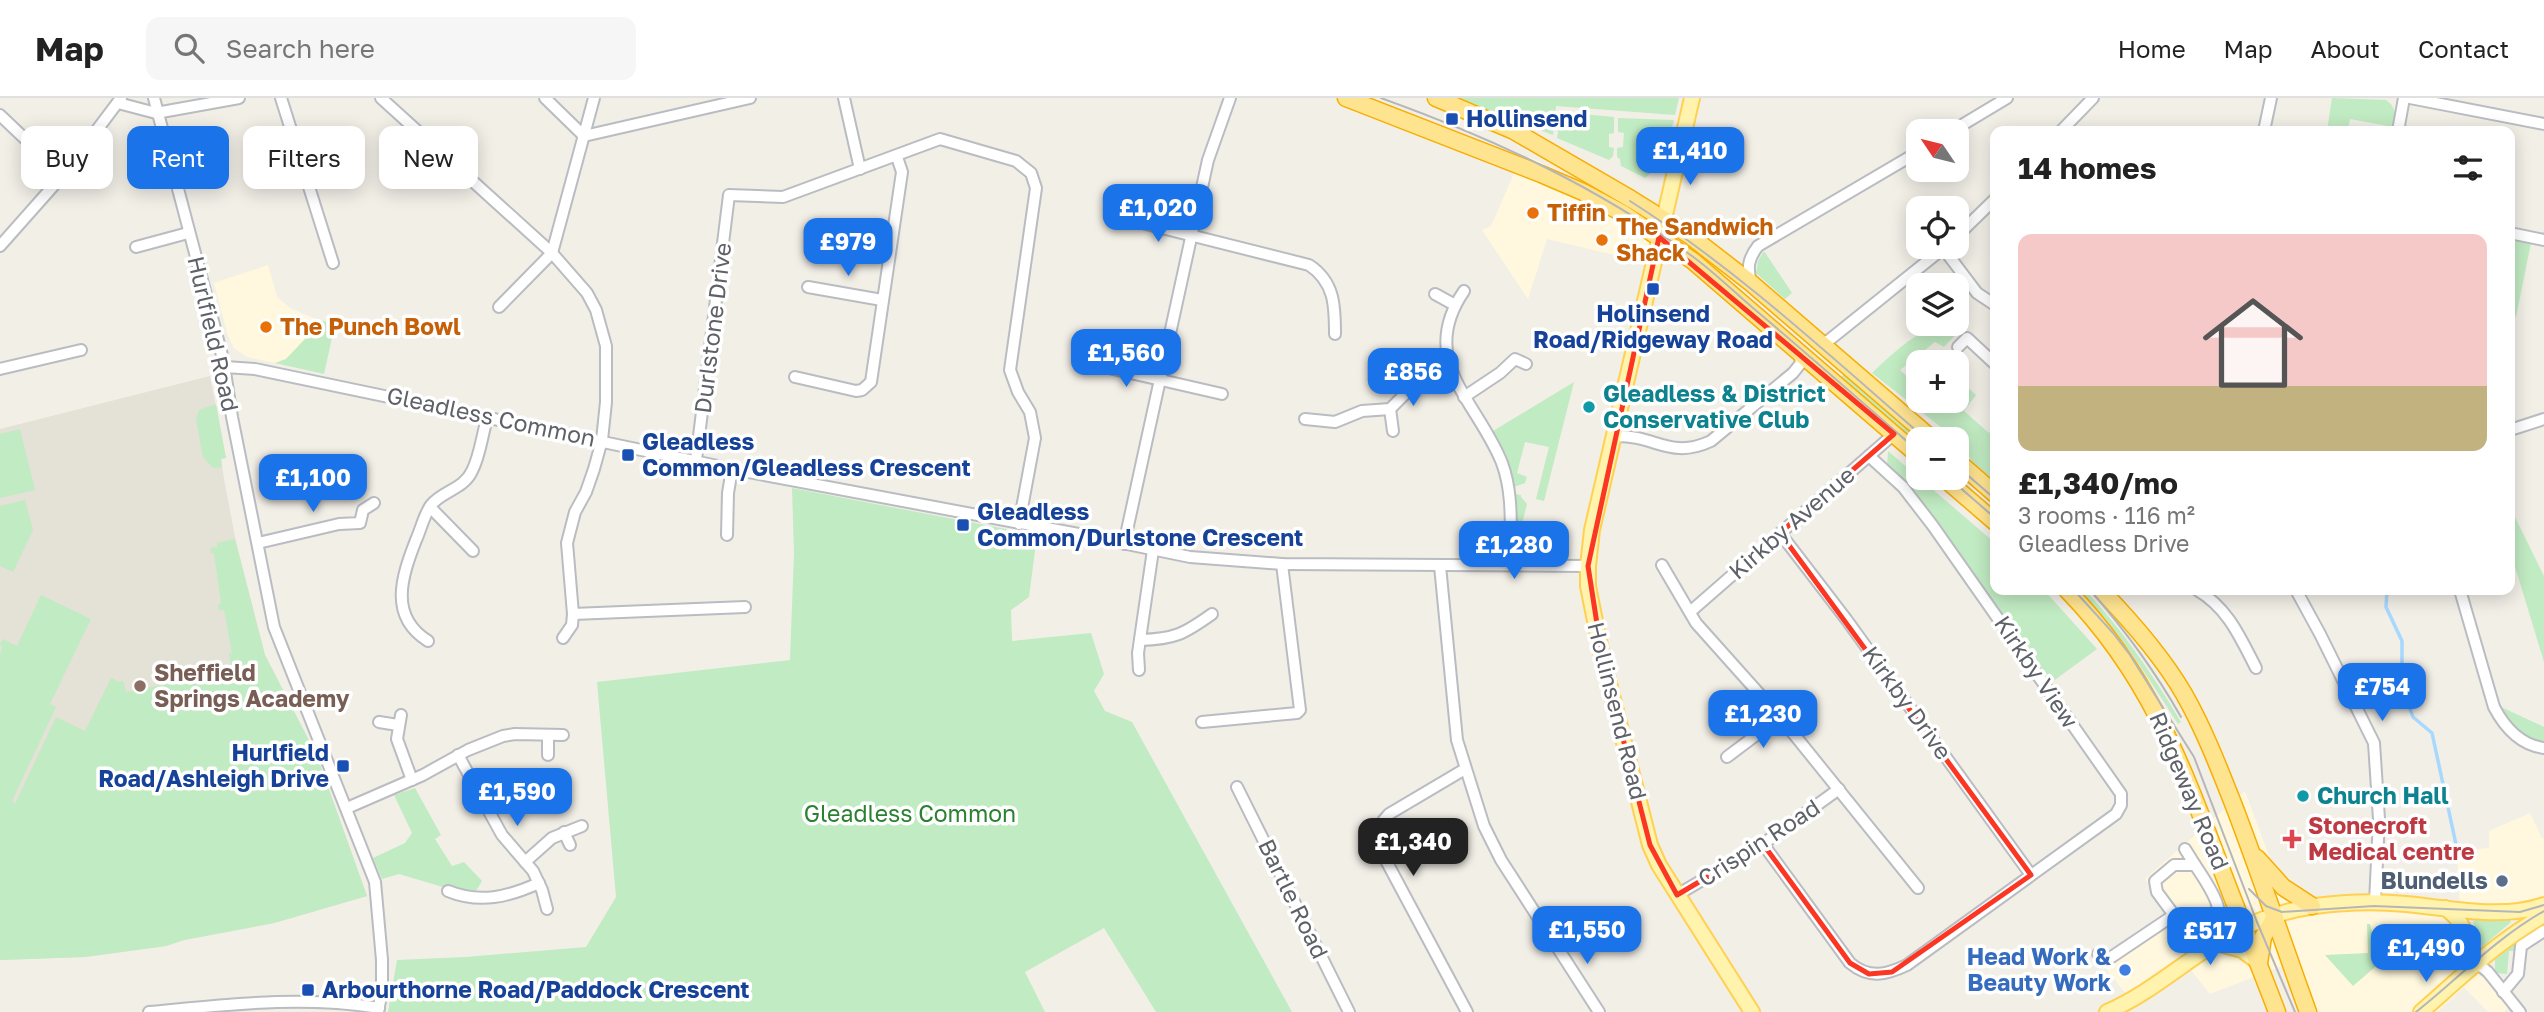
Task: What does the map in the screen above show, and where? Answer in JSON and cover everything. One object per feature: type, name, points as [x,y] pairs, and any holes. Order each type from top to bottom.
[{"type":"highway","points":[[1346,98],[1583,192],[1624,214],[1693,261],[1906,444]]},
{"type":"highway","points":[[1436,98],[1514,131],[1664,218],[1751,283],[1918,427]]},
{"type":"highway","points":[[1969,471],[1990,490]]},
{"type":"highway","points":[[1958,490],[1990,518]]},
{"type":"highway","name":"Ridgeway Road","points":[[2071,595],[2123,657],[2157,713],[2191,787],[2277,1012]]},
{"type":"highway","name":"Ridgeway Road","points":[[2112,595],[2184,695],[2208,744],[2251,850],[2308,1012]]},
{"type":"highway","points":[[2251,850],[2283,887],[2312,906]]},
{"type":"highway","points":[[2259,963],[2263,937],[2274,916]]},
{"type":"main road","name":"Hollinsend Road","points":[[1692,98],[1592,530],[1588,586],[1602,656],[1650,845],[1677,895],[1752,1012]]},
{"type":"main road","points":[[2106,1012],[2131,1000],[2216,943],[2244,928],[2274,916],[2312,906],[2375,902],[2520,912],[2544,904]]},
{"type":"main road","points":[[2445,908],[2456,916],[2464,927],[2477,963]]},
{"type":"main road","points":[[2421,1012],[2516,930],[2544,915]]},
{"type":"main road","points":[[2216,943],[2242,950],[2259,963]]},
{"type":"street","name":"Hurlfield Road","points":[[154,98],[225,368],[232,417],[274,627],[375,882],[382,960],[379,1010]]},
{"type":"street","points":[[100,126],[119,101],[156,113],[239,98]]},
{"type":"street","points":[[281,98],[333,263]]},
{"type":"street","points":[[381,98],[552,253],[587,293],[601,327],[606,345],[607,372],[602,440],[586,492],[570,526],[567,543],[573,614],[572,625],[563,638]]},
{"type":"street","points":[[545,98],[584,136]]},
{"type":"street","points":[[499,307],[552,253],[594,98]]},
{"type":"street","points":[[584,136],[750,98]]},
{"type":"street","points":[[844,98],[860,169]]},
{"type":"street","points":[[1124,544],[1208,160],[1230,98]]},
{"type":"street","points":[[1969,121],[2007,98]]},
{"type":"street","points":[[2066,126],[2094,98]]},
{"type":"street","points":[[2264,126],[2271,98]]},
{"type":"street","points":[[2399,126],[2404,98]]},
{"type":"street","points":[[2410,98],[2544,124]]},
{"type":"street","points":[[0,115],[21,135]]},
{"type":"street","points":[[716,194],[783,197],[940,139],[1016,161],[1031,173],[1036,188],[1010,370],[1018,392],[1030,412],[1035,438],[1019,524]]},
{"type":"street","points":[[794,377],[856,391],[868,387],[871,382],[902,172],[897,157]]},
{"type":"street","points":[[1751,283],[1748,264],[1758,246],[1906,159]]},
{"type":"street","points":[[0,246],[51,189]]},
{"type":"street","name":"Durlstone Drive","points":[[696,460],[730,195]]},
{"type":"street","points":[[1969,224],[1990,204]]},
{"type":"street","points":[[1134,221],[1292,259],[1313,268],[1324,278],[1332,294],[1335,334]]},
{"type":"street","points":[[136,247],[188,233]]},
{"type":"street","points":[[2515,234],[2544,240]]},
{"type":"street","points":[[1823,345],[1930,259]]},
{"type":"street","points":[[1952,259],[1977,293],[1990,302]]},
{"type":"street","points":[[808,287],[882,300]]},
{"type":"street","points":[[1464,291],[1455,305],[1446,330],[1447,357],[1464,397],[1496,450],[1507,480],[1511,565]]},
{"type":"street","points":[[1435,294],[1455,305]]},
{"type":"street","points":[[1958,347],[1967,338],[1990,359]]},
{"type":"street","points":[[0,369],[81,350]]},
{"type":"street","points":[[1615,436],[1642,438],[1676,449],[1698,447],[1711,441],[1783,382],[1800,366],[1799,352]]},
{"type":"street","points":[[1464,397],[1500,373],[1515,359],[1526,364]]},
{"type":"street","points":[[1100,366],[1222,394]]},
{"type":"street","name":"Gleadless Common","points":[[225,368],[255,369],[732,469],[1217,561],[1282,564],[1588,566]]},
{"type":"street","points":[[1305,419],[1335,422],[1362,411],[1391,409],[1415,384],[1451,371]]},
{"type":"street","points":[[1391,409],[1393,431]]},
{"type":"street","points":[[428,641],[405,619],[401,592],[404,570],[430,507],[439,497],[466,480],[472,471],[487,419]]},
{"type":"street","points":[[2515,428],[2544,419]]},
{"type":"street","name":"Kirkby Avenue","points":[[1690,612],[1894,434]]},
{"type":"street","name":"Kirkby View","points":[[1869,456],[1903,487],[1933,526],[2120,794],[2121,805],[2116,814],[2031,875]]},
{"type":"street","points":[[727,535],[726,511],[732,469]]},
{"type":"street","points":[[258,543],[338,524],[360,523],[363,510],[373,503]]},
{"type":"street","points":[[430,507],[473,551]]},
{"type":"street","name":"Kirkby Drive","points":[[1780,533],[1846,619],[2031,875]]},
{"type":"street","points":[[1139,670],[1140,640],[1153,550]]},
{"type":"street","points":[[1282,564],[1300,710]]},
{"type":"street","points":[[1662,565],[1704,632],[1780,717],[1918,888]]},
{"type":"street","points":[[1440,566],[1457,740],[1490,841],[1599,1012]]},
{"type":"street","points":[[2206,595],[2225,613],[2256,668]]},
{"type":"street","points":[[2298,595],[2374,743],[2379,819],[2375,902]]},
{"type":"street","points":[[2461,595],[2494,707],[2502,722],[2528,745],[2544,748]]},
{"type":"street","points":[[573,614],[745,607]]},
{"type":"street","points":[[1140,640],[1164,640],[1178,636],[1212,614]]},
{"type":"street","points":[[1202,722],[1297,713],[1300,710],[1313,709]]},
{"type":"street","points":[[1727,757],[1780,717]]},
{"type":"street","points":[[379,722],[399,720],[400,751],[412,780]]},
{"type":"street","points":[[548,734],[548,755]]},
{"type":"street","points":[[347,808],[503,736],[563,735]]},
{"type":"street","points":[[458,755],[502,835],[539,883],[547,909]]},
{"type":"street","points":[[1465,769],[1389,814],[1383,820],[1377,836],[1382,853],[1467,1012]]},
{"type":"street","name":"Bartle Road","points":[[1237,787],[1349,1012]]},
{"type":"street","name":"Crispin Road","points":[[1677,895],[1763,844],[1839,789]]},
{"type":"street","points":[[525,862],[552,838],[582,826]]},
{"type":"street","points":[[564,832],[570,845]]},
{"type":"street","points":[[1763,844],[1850,963],[1869,974],[1880,975],[1907,965],[2031,875]]},
{"type":"street","points":[[2185,849],[2214,892],[2218,904],[2222,927],[2216,943]]},
{"type":"street","points":[[2098,954],[2110,958],[2174,915],[2157,892],[2155,881],[2174,865],[2196,865]]},
{"type":"street","points":[[454,908],[453,893],[492,899],[514,894],[539,883]]},
{"type":"street","points":[[2502,992],[2518,974],[2521,946],[2544,931]]},
{"type":"street","points":[[2477,963],[2488,972],[2520,1012]]},
{"type":"street","points":[[149,1012],[299,1007],[379,1010]]},
{"type":"highlighted area","points":[[1659,237],[1894,434],[1780,533],[2031,875],[1892,972],[1869,974],[1850,963],[1763,844],[1677,895],[1650,845],[1602,656],[1588,566]]},
{"type":"shaded area","points":[[1529,157],[1609,194],[1662,228],[1653,264],[1547,239],[1528,299],[1482,230],[1491,226],[1516,169]]},
{"type":"shaded area","points":[[268,265],[277,297],[290,308],[316,319],[302,336],[305,339],[286,359],[275,363],[247,357],[234,348],[228,336],[214,283]]},
{"type":"shaded area","name":"Sheffield Springs Academy","points":[[210,376],[226,458],[221,459],[236,542],[265,655],[317,756],[367,896],[274,923],[184,940],[166,946],[85,957],[0,960],[0,429]]},
{"type":"shaded area","points":[[2245,791],[2271,862],[2312,906],[2460,909],[2470,947],[2512,1004],[2504,1012],[2488,1012],[2464,987],[2437,1012],[2300,1012],[2282,966],[2210,994],[2186,964],[2131,1000],[2098,959],[2167,911],[2145,879]]},
{"type":"shaded area","points":[[2530,813],[2544,838],[2544,905],[2460,909],[2457,851],[2489,848],[2489,831]]},
{"type":"green space","points":[[1458,98],[1679,98],[1675,115],[1556,106],[1553,135]]},
{"type":"green space","points":[[2332,98],[2386,100],[2394,112],[2393,126],[2350,119],[2349,126],[2328,126]]},
{"type":"green space","points":[[1561,112],[1614,117],[1614,133],[1609,134],[1609,147],[1614,148],[1613,156],[1609,160],[1557,138]]},
{"type":"green space","points":[[1618,118],[1674,120],[1661,170],[1652,172],[1645,178],[1621,166],[1617,148],[1623,147],[1624,133],[1618,132]]},
{"type":"green space","points":[[2515,240],[2531,243],[2515,317]]},
{"type":"green space","points":[[1764,251],[1792,293],[1785,299],[1756,273],[1758,261]]},
{"type":"green space","points":[[316,319],[335,324],[324,374],[275,363],[286,359],[305,339],[302,336]]},
{"type":"green space","points":[[1917,336],[1954,336],[1944,347],[1935,342],[1925,350],[1906,350],[1906,365],[1900,370],[1906,376],[1906,400],[1872,373]]},
{"type":"green space","points":[[1844,374],[1906,427],[1906,435],[1840,378]]},
{"type":"green space","points":[[1574,382],[1544,501],[1536,499],[1549,447],[1525,442],[1517,473],[1527,477],[1525,483],[1514,487],[1506,454],[1493,431]]},
{"type":"green space","points":[[1969,389],[1976,395],[1969,404]]},
{"type":"green space","points":[[216,404],[226,458],[221,459],[222,467],[213,468],[203,457],[196,420],[199,410]]},
{"type":"green space","points":[[1923,413],[1966,413],[1990,432],[1990,477],[1969,457],[1969,427],[1941,427]]},
{"type":"green space","points":[[20,429],[35,490],[0,498],[0,434]]},
{"type":"green space","points":[[1888,451],[1906,466],[1906,484],[1887,467]]},
{"type":"green space","name":"Gleadless Common","points":[[792,488],[1037,535],[1029,597],[1011,610],[1012,641],[1091,633],[1104,674],[1094,691],[1105,711],[1132,722],[1292,1012],[1156,1012],[1104,928],[1025,972],[1045,1012],[388,1012],[397,960],[586,947],[616,897],[597,682],[790,660],[794,553]]},
{"type":"green space","points":[[1911,490],[1933,490],[1990,539],[1990,595],[2048,595],[2097,649],[2052,682]]},
{"type":"green space","points":[[1515,494],[1521,495],[1527,504],[1518,540],[1532,544],[1533,540],[1538,541],[1540,535],[1549,544],[1546,555],[1517,549]]},
{"type":"green space","points":[[25,500],[33,530],[13,572],[0,566],[0,506]]},
{"type":"green space","points":[[2515,517],[2544,576],[2544,662],[2515,566]]},
{"type":"green space","name":"Sheffield Springs Academy","points":[[235,539],[265,655],[317,756],[367,896],[274,923],[184,940],[166,946],[85,957],[0,960],[0,644],[3,639],[17,646],[41,595],[91,619],[50,704],[56,707],[12,801],[15,804],[56,717],[85,731],[111,678],[119,682],[123,680],[126,692],[232,671],[229,654],[232,653],[224,610],[219,610],[218,605],[221,603],[214,553],[211,553],[210,548],[217,547],[217,543]]},
{"type":"green space","points":[[2083,595],[2090,595],[2125,637],[2181,722],[2178,724],[2144,671]]},
{"type":"green space","points":[[2499,706],[2544,727],[2544,744],[2517,731]]},
{"type":"green space","points":[[415,788],[441,835],[435,839],[452,866],[464,862],[482,881],[473,896],[399,874],[382,879],[373,858],[405,843],[412,833],[394,795]]},
{"type":"green space","points":[[2478,917],[2510,919],[2511,922],[2482,947],[2473,922]]},
{"type":"green space","points":[[2367,924],[2370,924],[2381,962],[2353,986],[2325,955],[2368,953]]},
{"type":"green space","points":[[2533,932],[2519,942],[2517,951],[2509,951],[2507,974],[2495,973],[2495,960],[2498,955]]},
{"type":"waterway","points":[[2387,595],[2386,607],[2402,641],[2402,687],[2413,717],[2432,733],[2457,849]]},
{"type":"tram line","points":[[1381,98],[1503,147],[1581,186],[1656,231],[1708,268],[1906,441]]},
{"type":"tram line","points":[[1630,201],[1670,227],[1745,284],[1912,427]]},
{"type":"tram line","points":[[1969,476],[1990,495]]},
{"type":"tram line","points":[[1963,490],[1990,514]]},
{"type":"tram line","points":[[2079,595],[2130,655],[2194,757],[2257,922],[2295,1012]]},
{"type":"tram line","points":[[2094,595],[2139,651],[2181,717]]},
{"type":"tram line","points":[[2249,889],[2266,906],[2282,912],[2374,906],[2520,912],[2544,905]]},
{"type":"tram line","points":[[2416,1012],[2494,946],[2544,911]]},
{"type":"place","name":"Hollinsend","points":[[1452,119]]},
{"type":"place","name":"Tiffin","points":[[1533,213]]},
{"type":"place","name":"The Sandwich Shack","points":[[1602,240]]},
{"type":"place","name":"Holinsend Road/Ridgeway Road","points":[[1653,289]]},
{"type":"place","name":"The Punch Bowl","points":[[266,327]]},
{"type":"place","name":"Gleadless & District Conservative Club","points":[[1589,407]]},
{"type":"place","name":"Gleadless Common/Gleadless Crescent","points":[[628,455]]},
{"type":"place","name":"Gleadless Common/Durlstone Crescent","points":[[963,525]]},
{"type":"place","name":"Sheffield Springs Academy","points":[[140,686]]},
{"type":"place","name":"Hurlfield Road/Ashleigh Drive","points":[[343,766]]},
{"type":"place","name":"Church Hall","points":[[2303,796]]},
{"type":"place","name":"Stonecroft Medical centre","points":[[2292,839]]},
{"type":"place","name":"Blundells","points":[[2502,881]]},
{"type":"place","name":"Head Work & Beauty Work","points":[[2125,970]]},
{"type":"place","name":"Arbourthorne Road/Paddock Crescent","points":[[308,990]]}]
